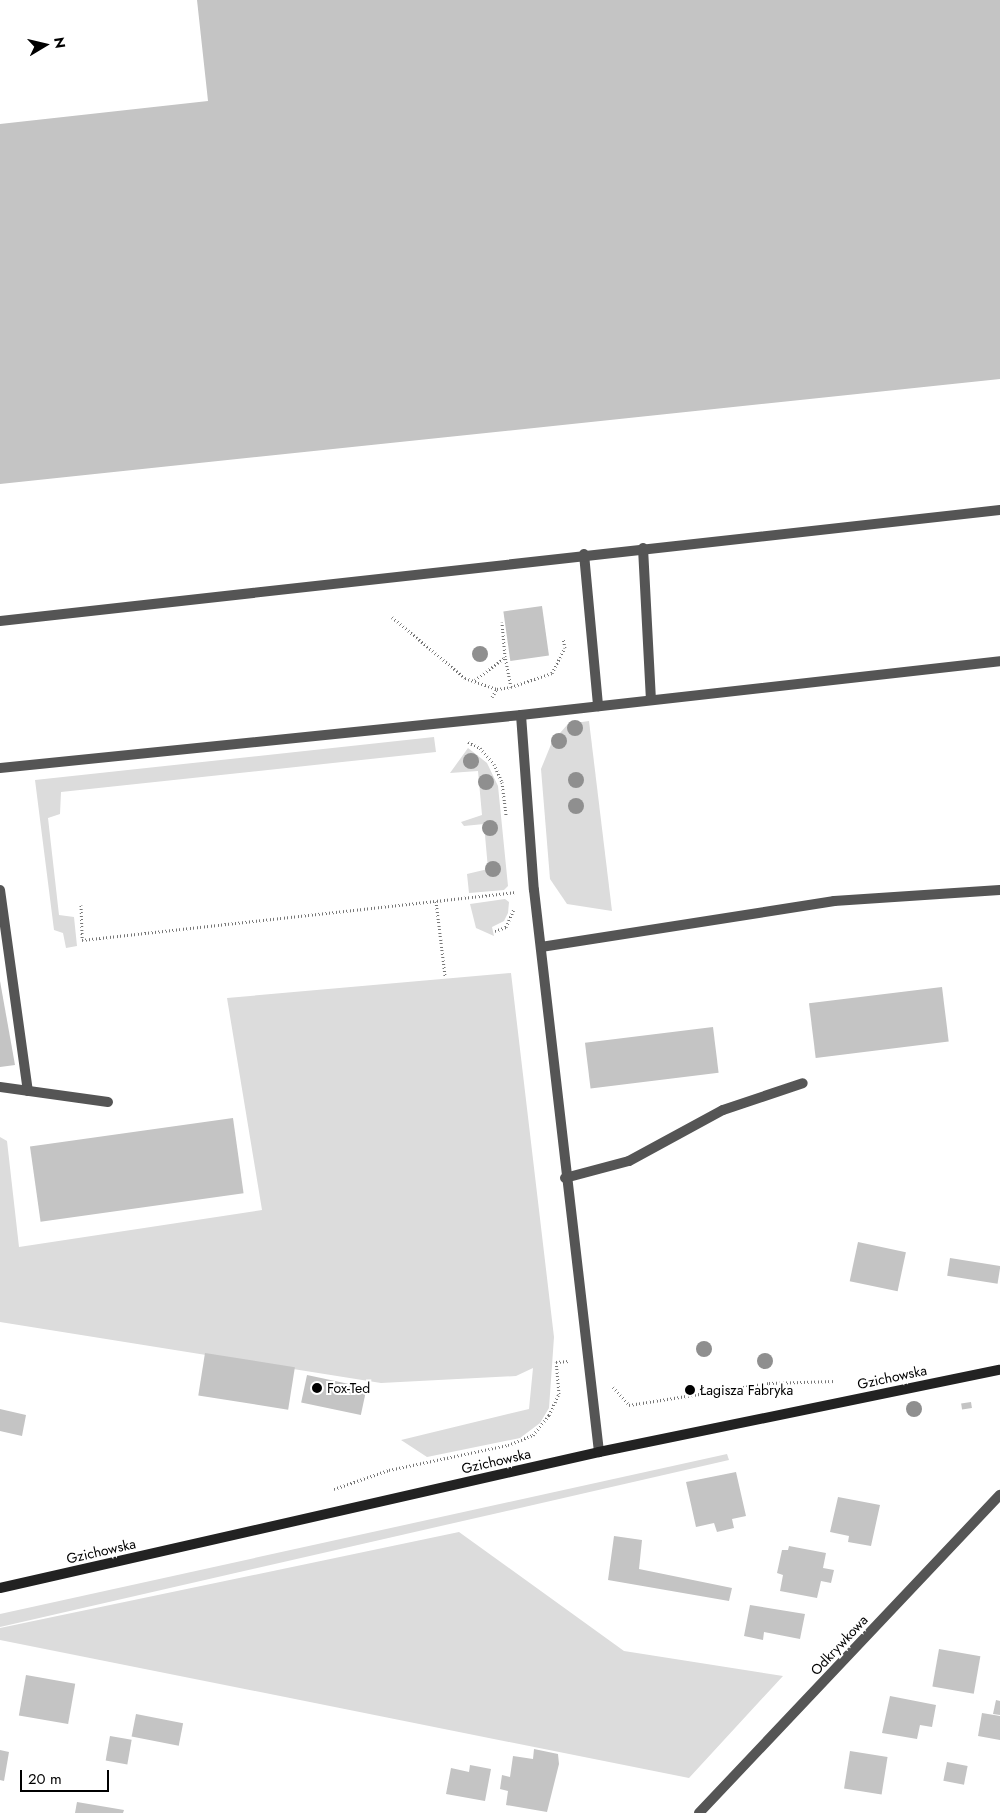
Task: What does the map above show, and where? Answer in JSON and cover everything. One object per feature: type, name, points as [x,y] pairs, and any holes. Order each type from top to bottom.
[{"type":"street","points":[[0,621],[584,554],[1000,510]]},
{"type":"street","points":[[643,548],[651,700]]},
{"type":"street","points":[[584,554],[598,706]]},
{"type":"street","points":[[0,768],[521,715],[1000,661]]},
{"type":"street","points":[[521,715],[534,890],[565,1178],[599,1452]]},
{"type":"street","points":[[0,890],[28,1090]]},
{"type":"street","points":[[541,947],[834,900],[1000,890]]},
{"type":"street","points":[[565,1178],[629,1161],[723,1110],[803,1083]]},
{"type":"street","points":[[0,1087],[108,1102]]},
{"type":"street","name":"Gzichowska","points":[[0,1588],[599,1452],[1000,1370]]},
{"type":"street","name":"Odkrywkowa","points":[[699,1813],[1000,1495]]},
{"type":"path","points":[[392,617],[474,681],[497,688],[511,687],[552,673],[565,648],[563,638]]},
{"type":"path","points":[[502,622],[505,657],[511,687]]},
{"type":"path","points":[[474,681],[505,657]]},
{"type":"path","points":[[497,688],[465,740],[480,748],[494,764],[502,782],[506,819]]},
{"type":"path","points":[[513,883],[514,898]]},
{"type":"path","points":[[81,905],[82,940],[534,890]]},
{"type":"path","points":[[436,901],[445,975]]},
{"type":"path","points":[[495,931],[509,922],[515,905]]},
{"type":"path","points":[[329,1491],[388,1470],[508,1445],[534,1435],[549,1416],[559,1394],[556,1362]]},
{"type":"path","points":[[612,1379],[613,1387],[629,1404],[770,1384],[843,1381]]},
{"type":"shaded area","points":[[589,721],[612,911],[567,904],[550,879],[541,769],[552,742],[568,724]]},
{"type":"shaded area","points":[[434,737],[436,752],[61,792],[60,814],[48,818],[59,915],[74,917],[77,946],[66,948],[63,933],[54,930],[35,780]]},
{"type":"shaded area","points":[[468,748],[487,763],[498,786],[508,886],[504,890],[469,893],[467,874],[488,869],[484,824],[464,826],[461,822],[482,815],[478,771],[450,773]]},
{"type":"shaded area","points":[[505,899],[509,902],[508,913],[504,921],[492,927],[494,936],[476,928],[470,904]]},
{"type":"shaded area","points":[[511,973],[554,1337],[549,1408],[540,1423],[520,1438],[427,1457],[401,1440],[529,1409],[533,1368],[516,1376],[381,1383],[0,1322],[0,1137],[7,1141],[19,1247],[262,1210],[227,998]]},
{"type":"shaded area","points":[[727,1454],[729,1460],[0,1627],[0,1614]]},
{"type":"shaded area","points":[[459,1532],[624,1651],[783,1676],[689,1778],[0,1640],[0,1628]]},
{"type":"building","points":[[197,0],[1000,0],[1000,379],[0,484],[0,124],[208,101]]},
{"type":"building","points":[[542,606],[549,656],[510,661],[503,611]]},
{"type":"building","points":[[0,981],[15,1065],[0,1067]]},
{"type":"building","points":[[942,987],[949,1042],[816,1058],[809,1003]]},
{"type":"building","points":[[713,1027],[719,1073],[591,1088],[585,1043]]},
{"type":"building","points":[[233,1118],[244,1193],[41,1222],[30,1147]]},
{"type":"building","points":[[858,1242],[906,1252],[898,1291],[850,1281]]},
{"type":"building","points":[[950,1258],[1000,1266],[998,1284],[947,1276]]},
{"type":"building","points":[[205,1353],[295,1367],[288,1410],[198,1395]]},
{"type":"building","points":[[307,1375],[367,1388],[361,1415],[301,1402]]},
{"type":"building","points":[[971,1402],[972,1408],[962,1409],[961,1404]]},
{"type":"building","points":[[0,1409],[26,1415],[22,1436],[0,1431]]},
{"type":"building","points":[[736,1472],[746,1516],[732,1519],[734,1528],[717,1532],[714,1523],[696,1527],[686,1482]]},
{"type":"building","points":[[838,1497],[880,1505],[871,1546],[848,1542],[849,1536],[830,1532]]},
{"type":"building","points":[[614,1536],[642,1540],[639,1569],[732,1588],[729,1601],[608,1580]]},
{"type":"building","points":[[789,1546],[826,1553],[823,1568],[834,1570],[831,1583],[821,1581],[817,1598],[780,1591],[783,1575],[777,1573],[782,1550],[788,1550]]},
{"type":"building","points":[[750,1605],[805,1614],[800,1639],[764,1632],[763,1640],[744,1636]]},
{"type":"building","points":[[939,1649],[980,1656],[974,1694],[932,1686]]},
{"type":"building","points":[[26,1675],[75,1684],[68,1724],[19,1715]]},
{"type":"building","points":[[890,1696],[936,1705],[932,1727],[920,1725],[917,1739],[882,1733]]},
{"type":"building","points":[[996,1700],[1000,1701],[1000,1715],[993,1714]]},
{"type":"building","points":[[982,1713],[1000,1716],[1000,1740],[978,1736]]},
{"type":"building","points":[[136,1714],[183,1723],[179,1746],[132,1737]]},
{"type":"building","points":[[110,1736],[132,1740],[127,1764],[106,1761]]},
{"type":"building","points":[[534,1749],[558,1754],[559,1764],[547,1812],[506,1805],[508,1791],[500,1789],[502,1775],[510,1777],[513,1756],[533,1759]]},
{"type":"building","points":[[0,1750],[9,1752],[4,1781],[0,1780]]},
{"type":"building","points":[[850,1751],[888,1757],[882,1794],[844,1789]]},
{"type":"building","points":[[947,1762],[968,1766],[964,1785],[943,1781]]},
{"type":"building","points":[[470,1765],[491,1769],[485,1801],[446,1794],[451,1768],[469,1772]]},
{"type":"building","points":[[77,1802],[124,1810],[123,1813],[75,1813]]},
{"type":"place","name":"Fox-Ted","points":[[317,1388]]},
{"type":"place","name":"Łagisza Fabryka","points":[[690,1390]]}]
